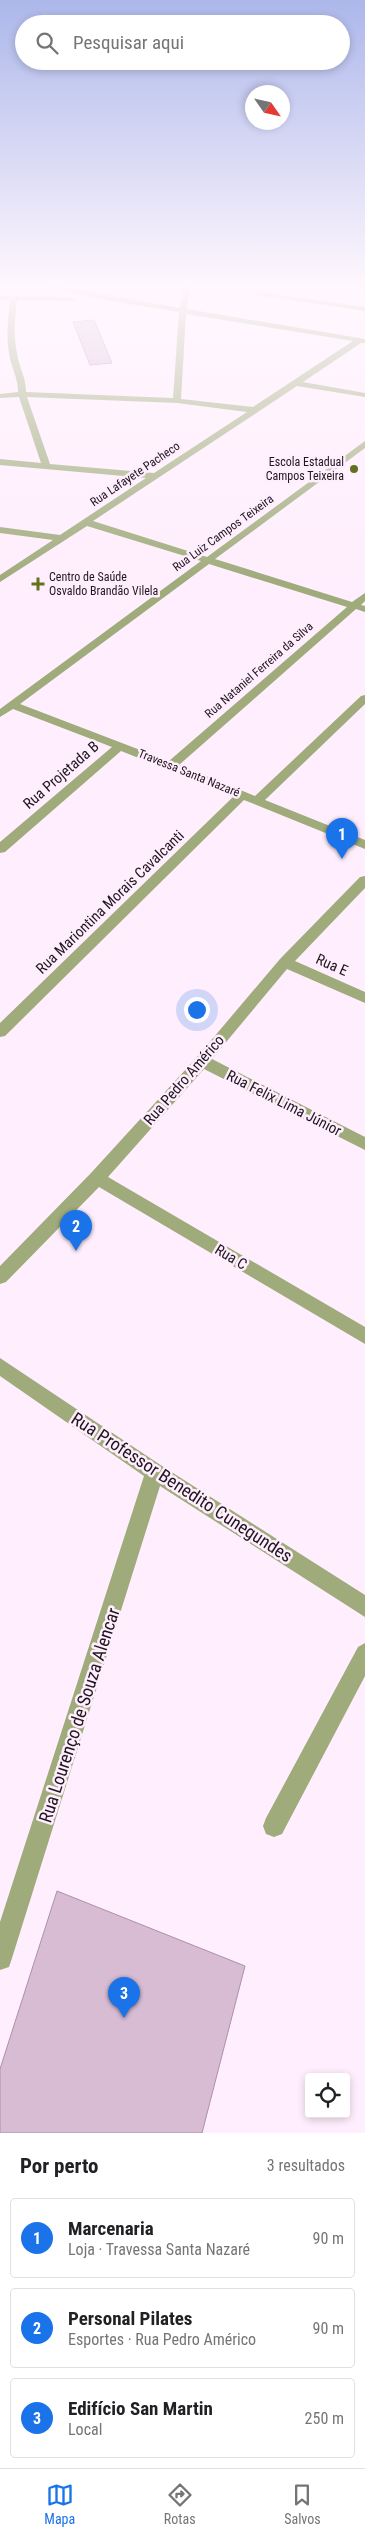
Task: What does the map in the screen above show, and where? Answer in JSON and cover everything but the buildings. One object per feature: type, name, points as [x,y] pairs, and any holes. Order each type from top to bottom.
[{"type":"street","points":[[22,384],[22,394],[46,466]]},
{"type":"street","points":[[177,402],[178,384]]},
{"type":"street","name":"Rua Lafayete Pacheco","points":[[0,579],[294,384]]},
{"type":"street","points":[[298,384],[365,396]]},
{"type":"street","points":[[0,396],[22,394],[177,402],[255,410]]},
{"type":"street","name":"Rua Luiz Campos Teixeira","points":[[0,714],[365,444]]},
{"type":"street","points":[[0,462],[154,476]]},
{"type":"street","points":[[86,522],[360,607]]},
{"type":"street","points":[[0,530],[62,538]]},
{"type":"street","name":"Rua Nataniel Ferreira da Silva","points":[[171,766],[360,607],[365,596]]},
{"type":"street","points":[[257,801],[365,698]]},
{"type":"street","name":"Travessa Santa Nazaré","points":[[12,706],[171,766],[365,845]]},
{"type":"street","name":"Rua Projetada B","points":[[0,849],[120,746]]},
{"type":"street","name":"Rua Mariontina Morais Cavalcanti","points":[[0,1032],[242,795]]},
{"type":"street","name":"Rua Pedro Américo","points":[[0,1277],[97,1178],[202,1062],[286,962],[365,880]]},
{"type":"street","name":"Rua E","points":[[286,962],[365,998]]},
{"type":"street","name":"Rua Felix Lima Júnior","points":[[202,1062],[365,1144]]},
{"type":"street","name":"Rua C","points":[[97,1178],[365,1336]]},
{"type":"street","name":"Rua Professor Benedito Cunegundes","points":[[0,1366],[155,1472],[365,1607]]},
{"type":"street","name":"Rua Lourenço de Souza Alencar","points":[[0,1958],[66,1758],[155,1472]]},
{"type":"street","points":[[274,1826],[365,1654]]},
{"type":"place","name":"Escola Estadual Campos Teixeira","points":[[354,469]]},
{"type":"place","name":"Centro de Saúde Osvaldo Brandão Vilela","points":[[38,584]]},
{"type":"place","name":"Marcenaria","points":[[342,859]]},
{"type":"place","name":"Personal Pilates","points":[[76,1251]]},
{"type":"place","name":"Edifício San Martin","points":[[124,2018]]}]
